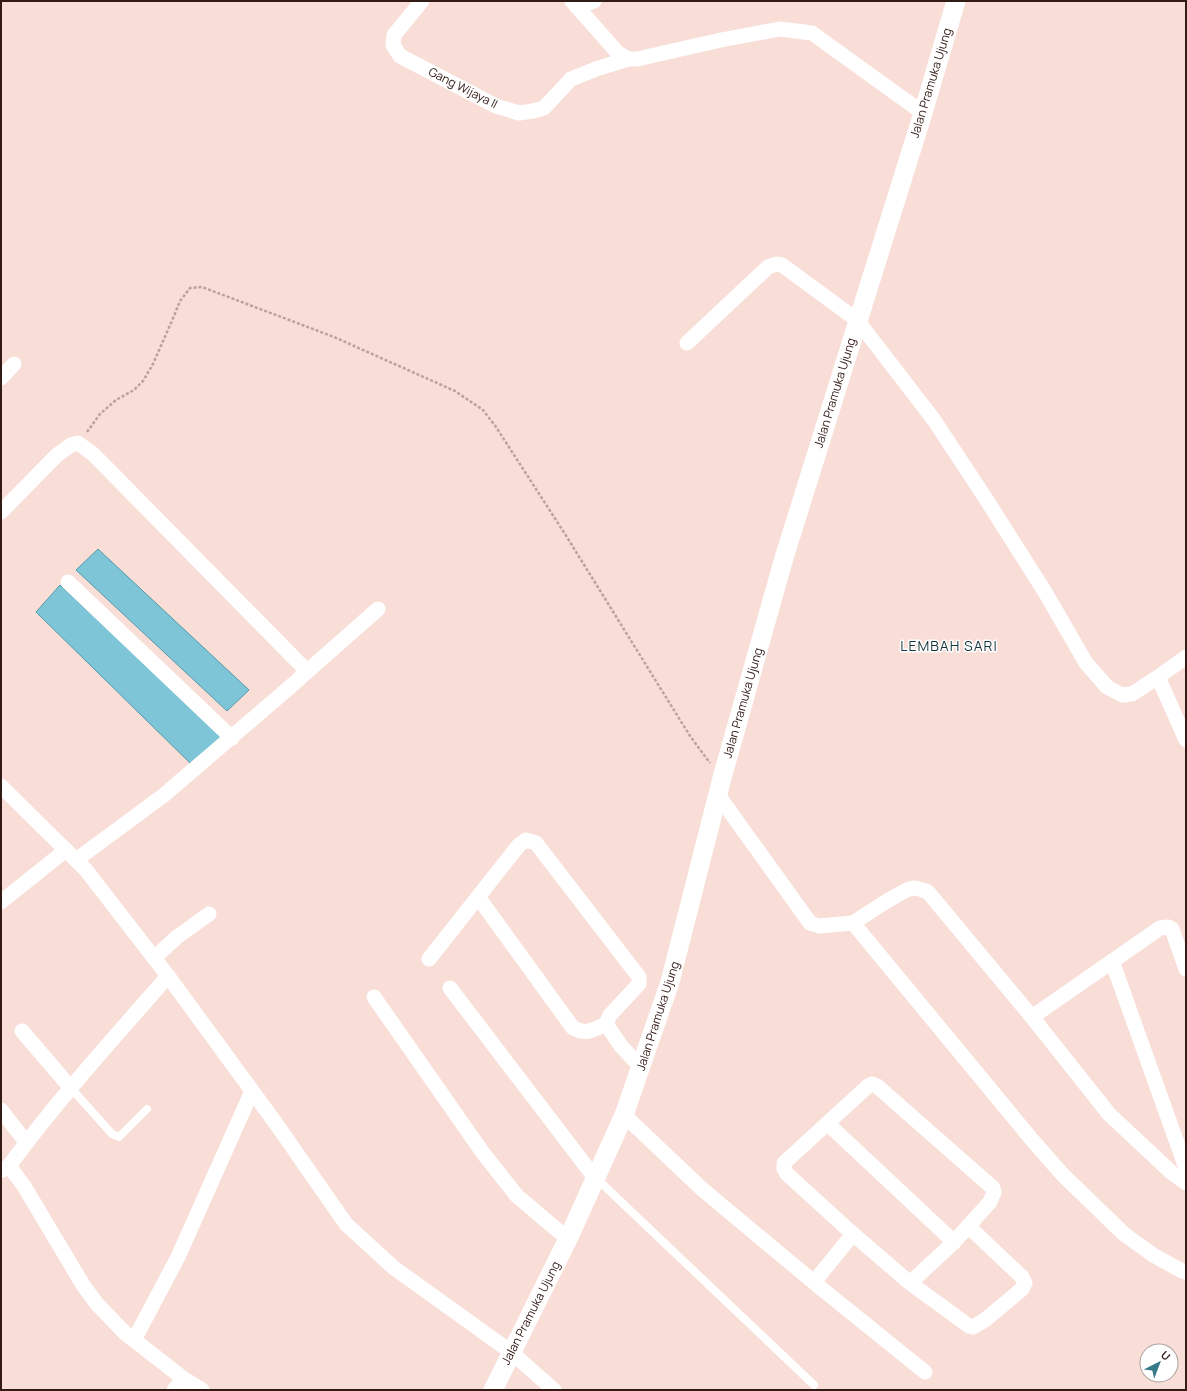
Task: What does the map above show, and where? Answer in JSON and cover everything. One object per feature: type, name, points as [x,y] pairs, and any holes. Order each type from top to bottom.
[{"type":"street","name":"Gang Wijaya II","points":[[422,1],[394,35],[393,44],[400,56],[496,106],[519,113],[544,108],[571,79],[596,69],[628,59],[637,59],[721,40],[780,29],[812,33],[923,113]]},
{"type":"street","points":[[574,4],[594,1]]},
{"type":"street","name":"Jalan Pramuka Ujung","points":[[493,1390],[568,1239],[624,1115],[675,967],[720,787],[784,558],[857,320],[923,113],[956,1]]},
{"type":"street","points":[[574,4],[617,52],[628,59]]},
{"type":"street","points":[[687,343],[768,267],[776,264],[782,265],[857,320],[934,420],[1041,585],[1086,663],[1107,687],[1122,695],[1132,694],[1186,657]]},
{"type":"street","points":[[1,378],[14,364]]},
{"type":"street","points":[[1,512],[57,455],[71,445],[78,443],[93,454],[304,668],[302,676]]},
{"type":"street","points":[[68,582],[232,738]]},
{"type":"street","points":[[1,902],[164,795],[232,738],[378,608]]},
{"type":"street","points":[[1158,677],[1186,740]]},
{"type":"street","points":[[1,786],[86,870],[168,976],[277,1125],[346,1224],[394,1268],[511,1352],[554,1390]]},
{"type":"street","points":[[720,787],[810,923],[819,926],[853,923],[911,888],[928,892],[1032,1017],[1109,1114],[1186,1183]]},
{"type":"street","points":[[429,959],[519,845],[526,840],[536,843],[639,977],[639,984],[610,1014],[606,1024],[588,1032],[581,1032],[573,1028],[478,897]]},
{"type":"street","points":[[154,958],[177,937],[209,914]]},
{"type":"street","points":[[853,923],[1033,1141],[1063,1174],[1124,1234],[1153,1255],[1186,1272]]},
{"type":"street","points":[[1032,1017],[1160,928],[1164,927],[1172,930],[1186,969]]},
{"type":"street","points":[[1112,961],[1186,1168]]},
{"type":"street","points":[[168,976],[70,1087],[5,1168],[24,1186],[83,1285],[96,1304],[125,1333],[184,1379],[202,1390]]},
{"type":"street","points":[[450,988],[595,1178]]},
{"type":"street","points":[[374,997],[483,1153],[517,1196],[568,1239]]},
{"type":"street","points":[[606,1024],[621,1046],[641,1067]]},
{"type":"street","points":[[22,1031],[70,1087]]},
{"type":"street","points":[[910,1283],[954,1242],[968,1226],[990,1202],[994,1192],[993,1188],[877,1086],[872,1084],[784,1163],[784,1170],[910,1283],[969,1326],[973,1327],[984,1320],[1022,1289],[1025,1283],[1022,1277],[968,1226]]},
{"type":"street","points":[[134,1340],[178,1257],[252,1091]]},
{"type":"street","points":[[1,1110],[26,1142]]},
{"type":"street","points":[[624,1115],[702,1189],[925,1372]]},
{"type":"street","points":[[828,1124],[954,1242]]},
{"type":"street","points":[[814,1282],[854,1234]]},
{"type":"street","points":[[174,1390],[184,1379]]},
{"type":"lane","points":[[70,1087],[112,1134],[117,1137],[119,1137],[147,1109]]},
{"type":"lane","points":[[595,1178],[814,1385]]},
{"type":"path","points":[[78,443],[100,414],[116,400],[134,390],[143,381],[153,364],[180,300],[190,288],[202,287],[334,337],[455,391],[483,410],[496,427],[586,567],[720,787]]},
{"type":"building","points":[[98,549],[249,690],[227,711],[76,570]]},
{"type":"building","points":[[60,585],[222,736],[191,764],[36,612]]},
{"type":"district","name":"LEMBAH SARI","points":[[949,646]]}]
